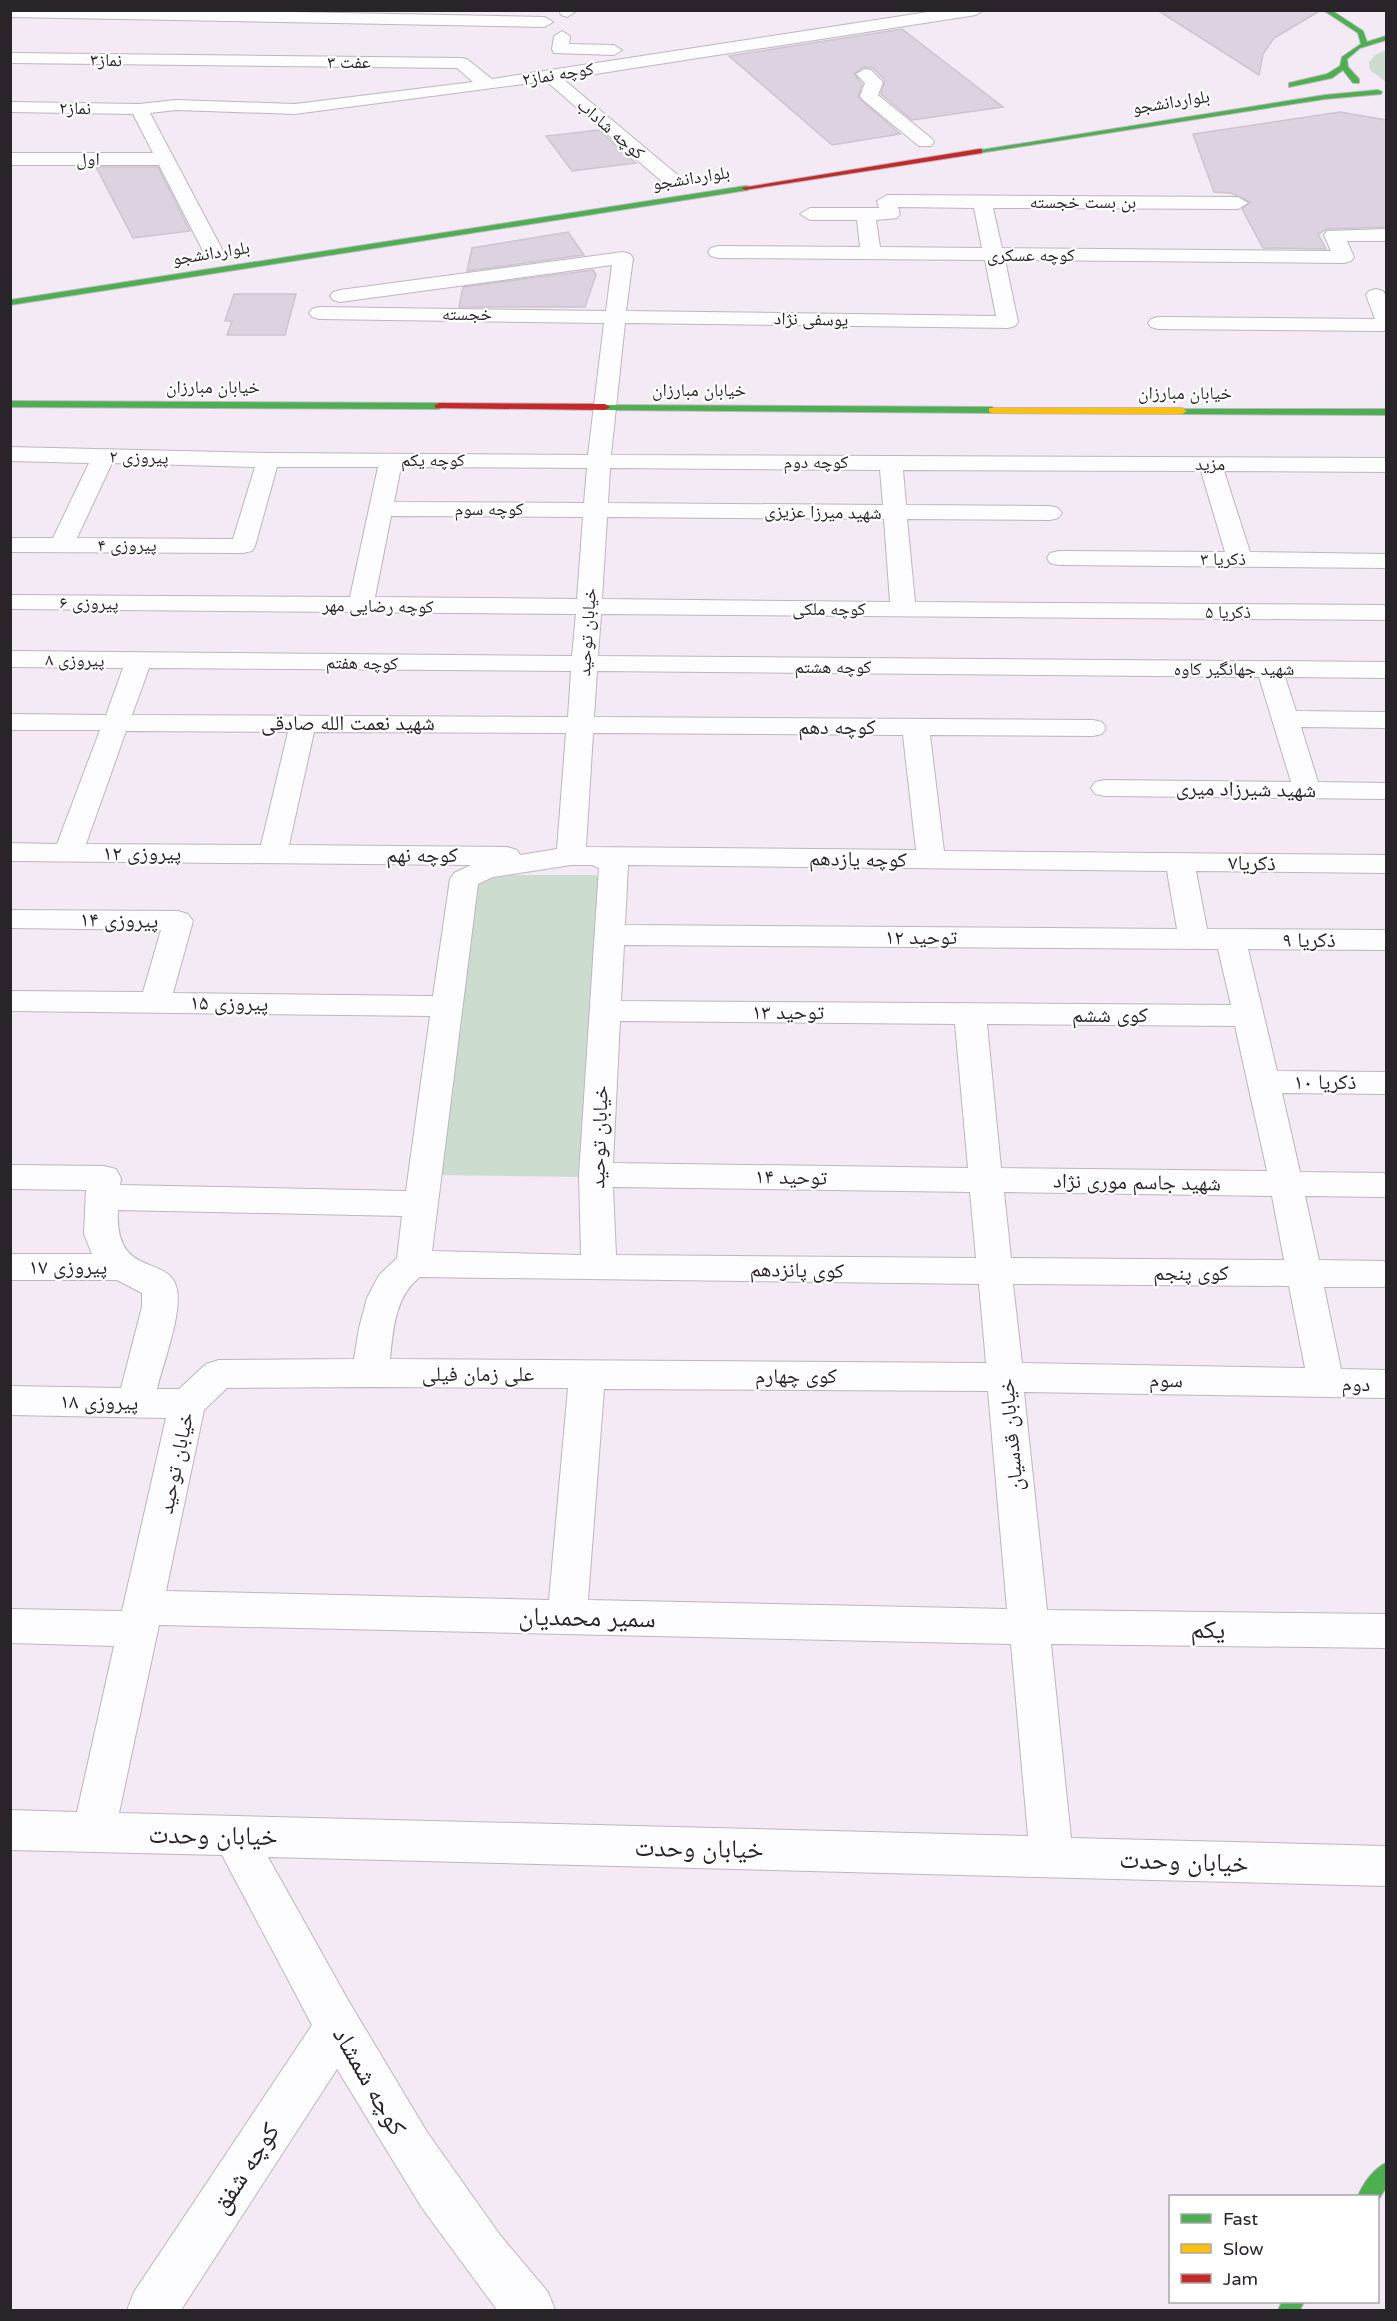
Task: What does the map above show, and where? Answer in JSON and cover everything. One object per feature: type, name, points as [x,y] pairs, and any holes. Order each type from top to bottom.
[{"type":"main road","points":[[1326,10],[1361,32],[1364,44]]},
{"type":"main road","points":[[1382,94],[1350,76],[1344,67],[1344,58],[1351,50],[1386,38]]},
{"type":"main road","points":[[1282,87],[1329,76],[1344,67]]},
{"type":"main road","name":"بلواردانشجو","points":[[10,303],[1325,96],[1382,94]]},
{"type":"main road","points":[[902,145],[931,141]]},
{"type":"main road","name":"بلواردانشجو","points":[[649,185],[678,181]]},
{"type":"main road","name":"خیابان مبارزان","points":[[10,404],[1386,412]]},
{"type":"main road","points":[[1369,2195],[1386,2174]]},
{"type":"street","name":"کوچه نماز۲","points":[[139,109],[176,105],[295,109],[550,76],[976,10]]},
{"type":"street","points":[[10,12],[227,13],[545,22]]},
{"type":"street","points":[[176,105],[202,62],[227,13]]},
{"type":"street","points":[[786,20],[786,39]]},
{"type":"street","points":[[562,36],[560,49],[710,51]]},
{"type":"street","name":"نماز۳","points":[[10,58],[202,62]]},
{"type":"street","name":"عفت ۳","points":[[202,62],[461,63],[488,85]]},
{"type":"street","points":[[865,74],[874,82],[869,96],[931,141]]},
{"type":"street","name":"کوچه شاداب","points":[[550,76],[678,181]]},
{"type":"street","name":"نماز۲","points":[[10,107],[139,109]]},
{"type":"street","points":[[139,109],[213,253]]},
{"type":"street","name":"اول","points":[[10,159],[165,159]]},
{"type":"street","name":"بن بست خجسته","points":[[866,214],[890,214],[886,201],[1238,203]]},
{"type":"street","points":[[982,202],[991,255]]},
{"type":"street","points":[[810,214],[866,214],[871,252]]},
{"type":"street","name":"کوچه عسکری","points":[[717,252],[1344,257],[1334,235],[1386,235]]},
{"type":"street","name":"یوسفی نژاد","points":[[615,315],[1008,322],[991,255]]},
{"type":"street","name":"خجسته","points":[[623,258],[615,315],[323,305],[623,258]]},
{"type":"street","points":[[1376,295],[1386,319]]},
{"type":"street","points":[[603,408],[615,315]]},
{"type":"street","points":[[1158,323],[1386,325]]},
{"type":"street","name":"خیابان توحید","points":[[599,1268],[596,1175],[614,864],[584,856],[581,725],[603,408]]},
{"type":"street","name":"پیروزی ۲","points":[[10,454],[268,460]]},
{"type":"street","points":[[62,545],[104,456]]},
{"type":"street","name":"کوچه یکم","points":[[268,460],[599,461]]},
{"type":"street","name":"پیروزی ۴","points":[[10,545],[243,546],[268,460]]},
{"type":"street","points":[[361,606],[391,460]]},
{"type":"street","name":"کوچه دوم","points":[[599,461],[1033,464]]},
{"type":"street","points":[[891,463],[903,610]]},
{"type":"street","name":"مزید","points":[[1033,464],[1386,465]]},
{"type":"street","points":[[1210,464],[1240,560]]},
{"type":"street","name":"کوچه سوم","points":[[381,508],[596,510]]},
{"type":"street","name":"شهید میرزا عزیزی","points":[[596,510],[1050,513]]},
{"type":"street","name":"ذکریا ۳","points":[[1059,558],[1386,561]]},
{"type":"street","name":"پیروزی ۶","points":[[10,602],[167,604]]},
{"type":"street","name":"کوچه رضایی مهر","points":[[167,604],[589,608]]},
{"type":"street","name":"کوچه ملکی","points":[[589,608],[1069,611]]},
{"type":"street","name":"ذکریا ۵","points":[[1069,611],[1386,613]]},
{"type":"street","name":"پیروزی ۸","points":[[10,659],[139,660]]},
{"type":"street","points":[[68,853],[139,660]]},
{"type":"street","name":"کوچه هفتم","points":[[139,660],[585,665]]},
{"type":"street","name":"کوچه هشتم","points":[[585,665],[1081,668]]},
{"type":"street","name":"شهید جهانگیر کاوه","points":[[1081,668],[1377,670]]},
{"type":"street","points":[[1270,669],[1307,790]]},
{"type":"street","points":[[1377,670],[1386,715]]},
{"type":"street","points":[[1286,719],[1386,720]]},
{"type":"street","name":"شهید نعمت الله صادقی","points":[[10,722],[581,725]]},
{"type":"street","points":[[273,854],[303,723]]},
{"type":"street","name":"کوچه دهم","points":[[581,725],[1093,728]]},
{"type":"street","points":[[916,727],[931,860]]},
{"type":"street","name":"شهید شیرزاد میری","points":[[1105,788],[1386,791]]},
{"type":"street","name":"پیروزی ۱۲","points":[[10,852],[273,854]]},
{"type":"street","name":"کوچه نهم","points":[[273,854],[584,856]]},
{"type":"street","points":[[413,1264],[464,879],[486,869],[584,856]]},
{"type":"street","name":"کوچه یازدهم","points":[[584,856],[1118,862]]},
{"type":"street","name":"ذکریا۷","points":[[1118,862],[1386,864]]},
{"type":"street","points":[[1180,862],[1194,939]]},
{"type":"street","name":"پیروزی ۱۴","points":[[10,919],[178,921],[155,1002]]},
{"type":"street","name":"توحید ۱۲","points":[[610,935],[1231,939]]},
{"type":"street","points":[[1231,939],[1286,1183],[1326,1383]]},
{"type":"street","name":"ذکریا ۹","points":[[1231,939],[1386,940]]},
{"type":"street","name":"پیروزی ۱۵","points":[[10,1001],[447,1006]]},
{"type":"street","name":"توحید ۱۳","points":[[606,1011],[970,1014]]},
{"type":"street","name":"کوی ششم","points":[[970,1014],[1249,1016]]},
{"type":"street","name":"خیابان قدسیان","points":[[970,1014],[1051,1857]]},
{"type":"street","name":"ذکریا ۱۰","points":[[1264,1082],[1386,1083]]},
{"type":"street","name":"توحید ۱۴","points":[[596,1175],[987,1180]]},
{"type":"street","points":[[10,1177],[103,1187],[421,1204]]},
{"type":"street","name":"شهید جاسم موری نژاد","points":[[987,1180],[1386,1185]]},
{"type":"street","points":[[103,1187],[99,1225],[101,1244],[135,1275],[159,1286],[160,1307],[135,1403]]},
{"type":"street","points":[[370,1373],[377,1319],[398,1272],[413,1264],[599,1268]]},
{"type":"street","name":"پیروزی ۱۷","points":[[10,1267],[125,1267]]},
{"type":"street","name":"کوی پانزدهم","points":[[599,1268],[995,1272]]},
{"type":"street","name":"کوی پنجم","points":[[995,1272],[1386,1274]]},
{"type":"street","name":"خیابان توحید","points":[[94,1832],[187,1404],[219,1374],[370,1373]]},
{"type":"street","name":"علی زمان فیلی","points":[[370,1373],[586,1375]]},
{"type":"street","points":[[567,1617],[586,1375]]},
{"type":"street","name":"کوی چهارم","points":[[586,1375],[1006,1377]]},
{"type":"street","name":"سوم","points":[[1006,1377],[1326,1383]]},
{"type":"street","name":"دوم","points":[[1326,1383],[1386,1384]]},
{"type":"street","name":"پیروزی ۱۸","points":[[10,1400],[187,1404]]},
{"type":"street","name":"سمیر محمدیان","points":[[10,1626],[141,1618],[567,1617],[1029,1627]]},
{"type":"street","name":"یکم","points":[[1029,1627],[1386,1631]]},
{"type":"street","name":"خیابان وحدت","points":[[10,1830],[1386,1866]]},
{"type":"street","name":"کوچه شمشاد","points":[[234,1836],[338,2026],[401,2135],[497,2276],[530,2310]]},
{"type":"street","name":"کوچه شفق","points":[[152,2310],[338,2026]]},
{"type":"green space","points":[[1386,50],[1386,82],[1370,70],[1369,62],[1375,55]]},
{"type":"green space","points":[[483,875],[595,875],[603,881],[584,1177],[435,1175],[471,880]]},
{"type":"building","points":[[1157,10],[1316,10],[1318,12],[1274,38],[1263,54],[1259,75]]},
{"type":"building","points":[[902,29],[1003,107],[912,120],[881,94],[885,80],[873,68],[864,67],[854,74],[862,84],[858,97],[900,134],[832,145],[729,56]]},
{"type":"building","points":[[1340,112],[1386,120],[1386,227],[1327,229],[1318,234],[1326,249],[1263,248],[1242,209],[1250,202],[1231,193],[1214,192],[1193,134]]},
{"type":"building","points":[[599,130],[636,163],[572,171],[546,136]]},
{"type":"building","points":[[96,167],[158,167],[190,231],[133,238]]},
{"type":"building","points":[[568,232],[584,255],[467,271],[472,248]]},
{"type":"building","points":[[593,270],[596,275],[585,307],[459,307],[463,287]]},
{"type":"building","points":[[234,294],[296,294],[285,335],[227,335],[232,321],[225,321]]},
{"type":"traffic: fast","points":[[1326,10],[1361,32],[1364,44]]},
{"type":"traffic: fast","points":[[1356,81],[1344,67],[1344,58],[1358,47],[1386,38]]},
{"type":"traffic: fast","points":[[1292,85],[1329,76],[1344,67]]},
{"type":"traffic: fast","points":[[979,151],[1325,97],[1378,92]]},
{"type":"traffic: fast","points":[[10,303],[745,188]]},
{"type":"traffic: fast","points":[[10,404],[439,406]]},
{"type":"traffic: fast","points":[[605,407],[992,410]]},
{"type":"traffic: fast","points":[[1182,411],[1386,412]]},
{"type":"traffic: fast","points":[[1369,2195],[1386,2173]]},
{"type":"traffic: fast","points":[[1288,2310],[1293,2303]]},
{"type":"traffic: slow","points":[[992,410],[1182,411]]},
{"type":"traffic: jam","points":[[745,188],[979,151]]},
{"type":"traffic: jam","points":[[439,406],[605,407]]}]
